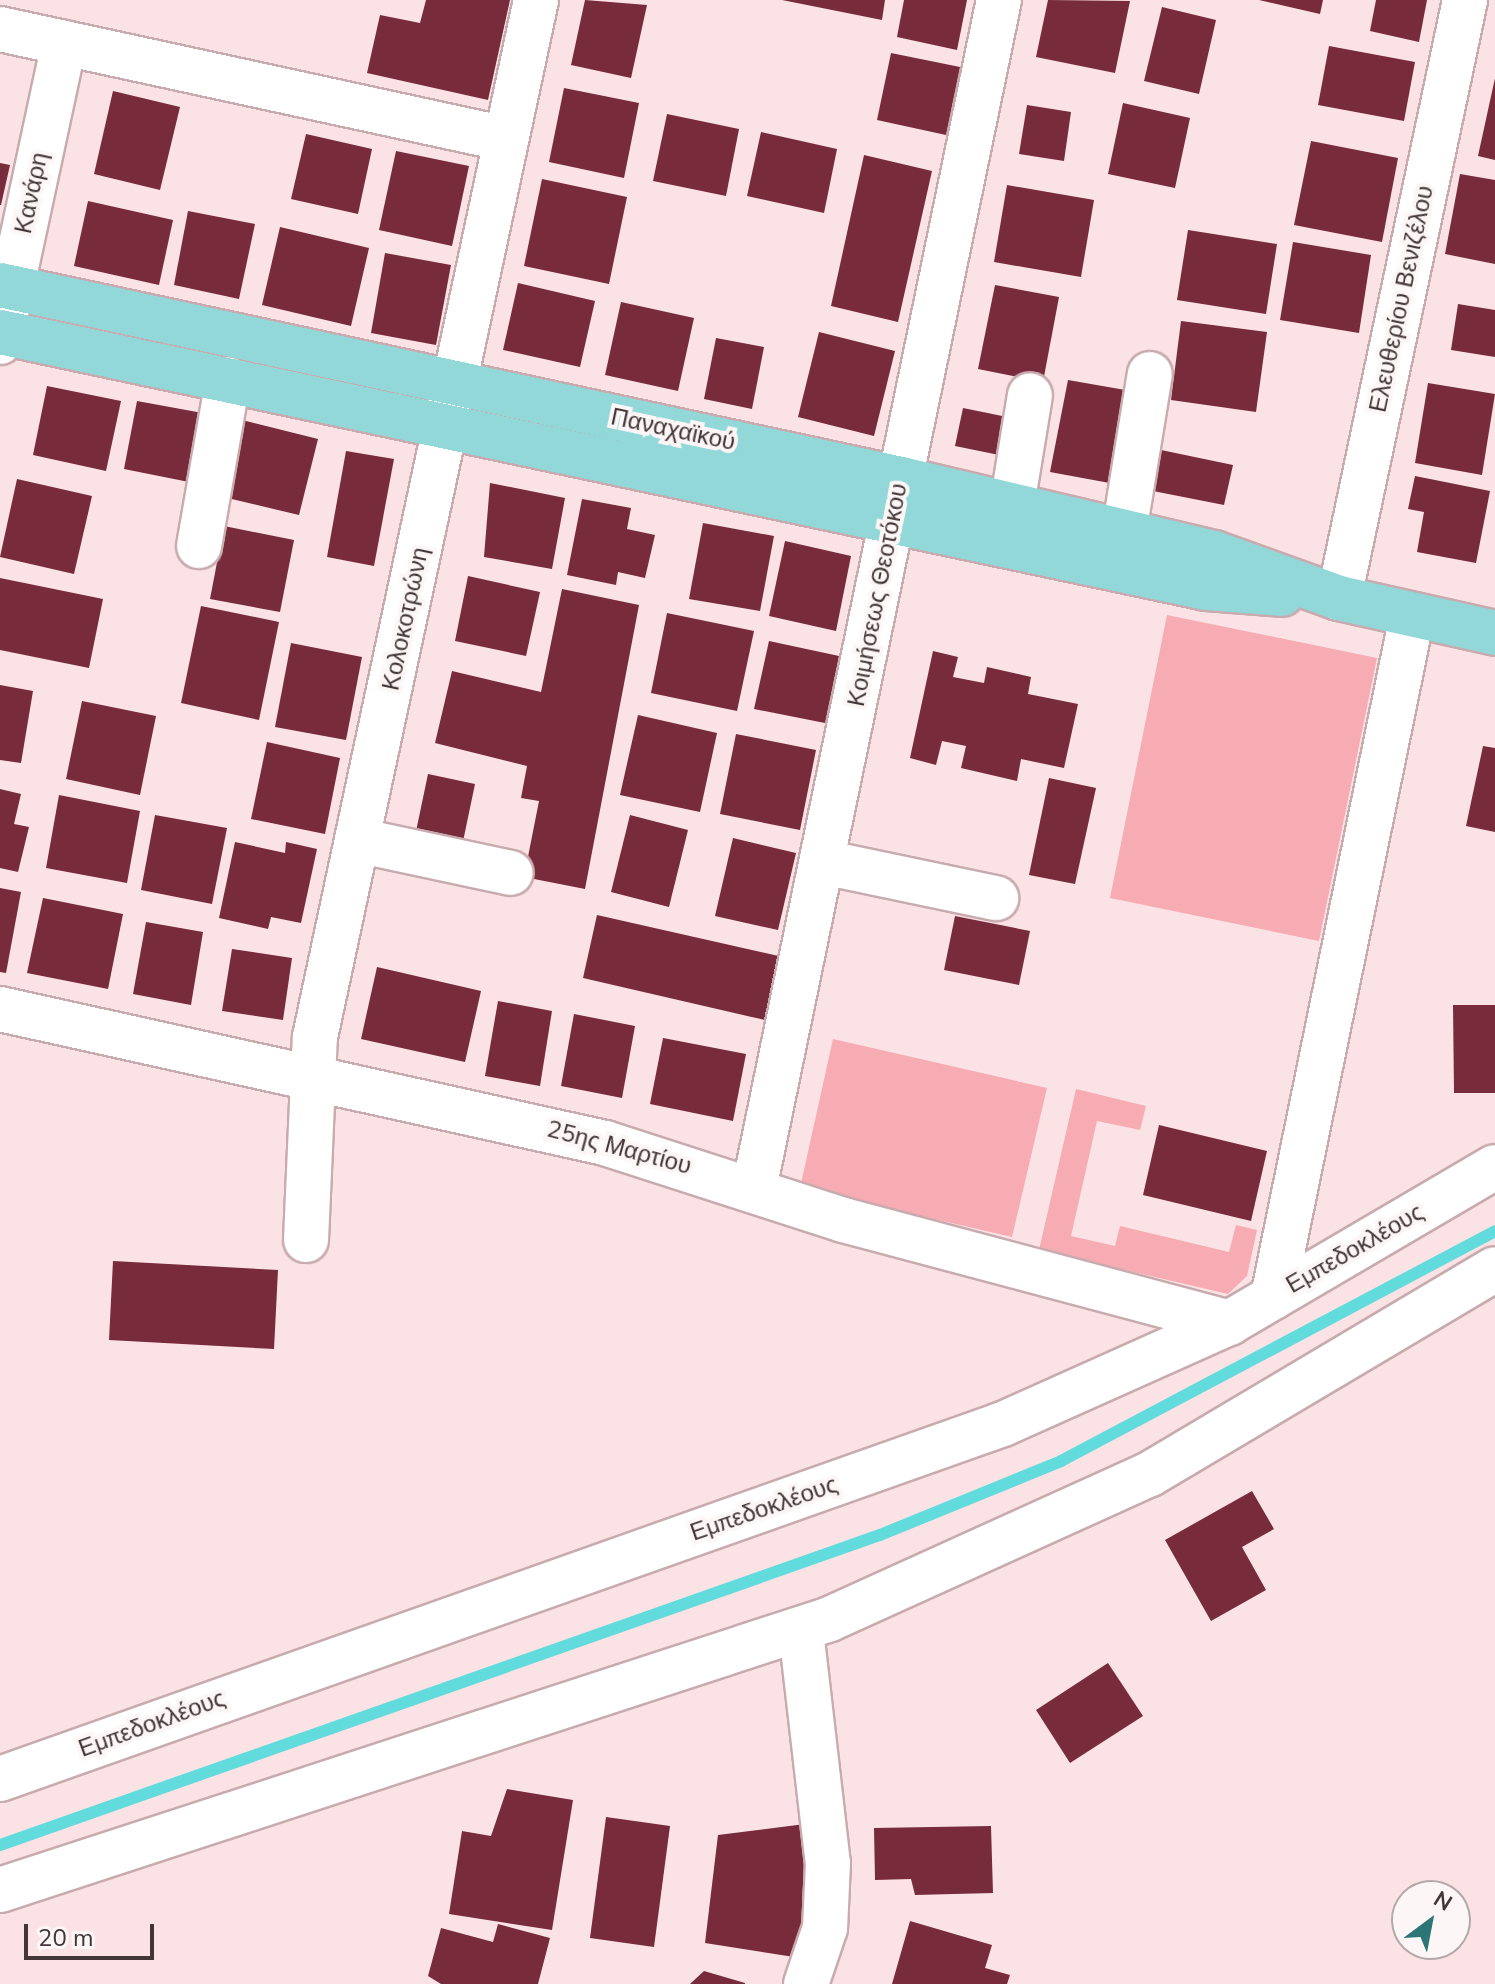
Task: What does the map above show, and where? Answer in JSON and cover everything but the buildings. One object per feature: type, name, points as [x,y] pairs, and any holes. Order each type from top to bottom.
[{"type":"main road","name":"Παναχαϊκού","points":[[6,287],[901,479],[1214,553],[1339,598],[1495,633]]},
{"type":"main road","name":"Παναχαϊκού","points":[[1,335],[228,380],[1206,588],[1339,598]]},
{"type":"street","name":"Κολοκοτρώνη","points":[[306,1240],[309,1073],[536,0]]},
{"type":"street","name":"Κοιμήσεως Θεοτόκου","points":[[754,1189],[999,0]]},
{"type":"street","name":"Ελευθερίου Βενιζέλου","points":[[1339,598],[1465,0]]},
{"type":"street","points":[[0,29],[506,139]]},
{"type":"street","name":"Κανάρη","points":[[1,335],[6,287],[64,43]]},
{"type":"street","points":[[1124,532],[1150,374]]},
{"type":"street","points":[[199,546],[228,380]]},
{"type":"street","points":[[1012,505],[1030,395]]},
{"type":"street","points":[[1273,1297],[1412,616]]},
{"type":"street","points":[[357,840],[511,873]]},
{"type":"street","points":[[823,862],[996,898]]},
{"type":"street","name":"25ης Μαρτίου","points":[[0,1009],[309,1073],[617,1146],[754,1189],[1229,1323]]},
{"type":"street","name":"Εμπεδοκλέους","points":[[0,1779],[1003,1424],[1229,1323],[1495,1167]]},
{"type":"street","points":[[0,1890],[801,1631],[1150,1474],[1495,1269]]},
{"type":"street","points":[[801,1631],[828,1863],[825,1928],[806,1984]]},
{"type":"shaded area","points":[[1167,615],[1377,658],[1319,941],[1110,898]]},
{"type":"shaded area","points":[[833,1039],[1047,1088],[1012,1237],[800,1188]]},
{"type":"shaded area","points":[[1076,1089],[1146,1106],[1140,1130],[1097,1121],[1071,1236],[1115,1246],[1120,1226],[1229,1252],[1236,1225],[1257,1230],[1247,1276],[1228,1294],[1039,1250]]},
{"type":"waterway","points":[[0,1845],[880,1535],[1061,1461],[1495,1231]]}]
